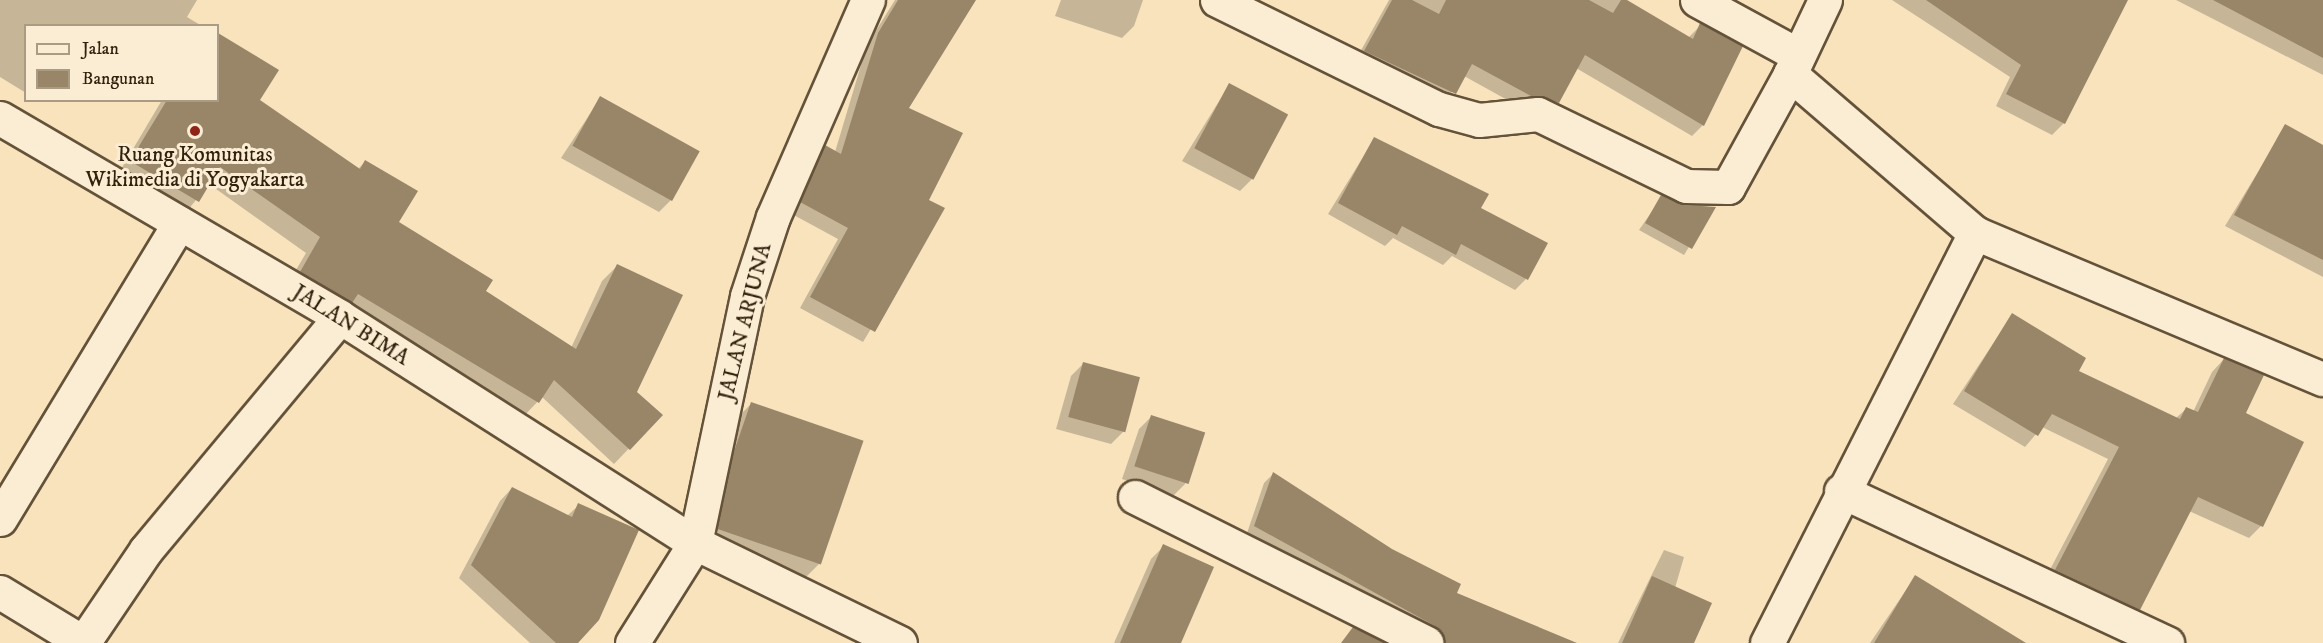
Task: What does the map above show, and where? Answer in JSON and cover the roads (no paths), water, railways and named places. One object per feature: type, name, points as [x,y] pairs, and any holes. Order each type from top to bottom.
[{"type":"street","name":"JALAN ARJUNA","points":[[632,643],[695,543],[762,251],[868,0]]},
{"type":"street","points":[[1217,0],[1439,109],[1479,120],[1538,114],[1686,186],[1728,187],[1825,0]]},
{"type":"street","points":[[1698,0],[1793,64],[1976,233],[2323,379]]},
{"type":"street","name":"JALAN BIMA","points":[[0,118],[340,317],[695,543],[900,643]]},
{"type":"street","points":[[0,519],[179,223]]},
{"type":"street","points":[[1767,643],[1841,491],[1976,233]]},
{"type":"street","points":[[0,592],[83,643],[146,550],[340,317]]},
{"type":"street","points":[[1841,491],[2167,643]]},
{"type":"street","points":[[1135,497],[1426,643]]},
{"type":"place","name":"Ruang Komunitas Wikimedia di Yogyakarta","points":[[195,131]]}]
